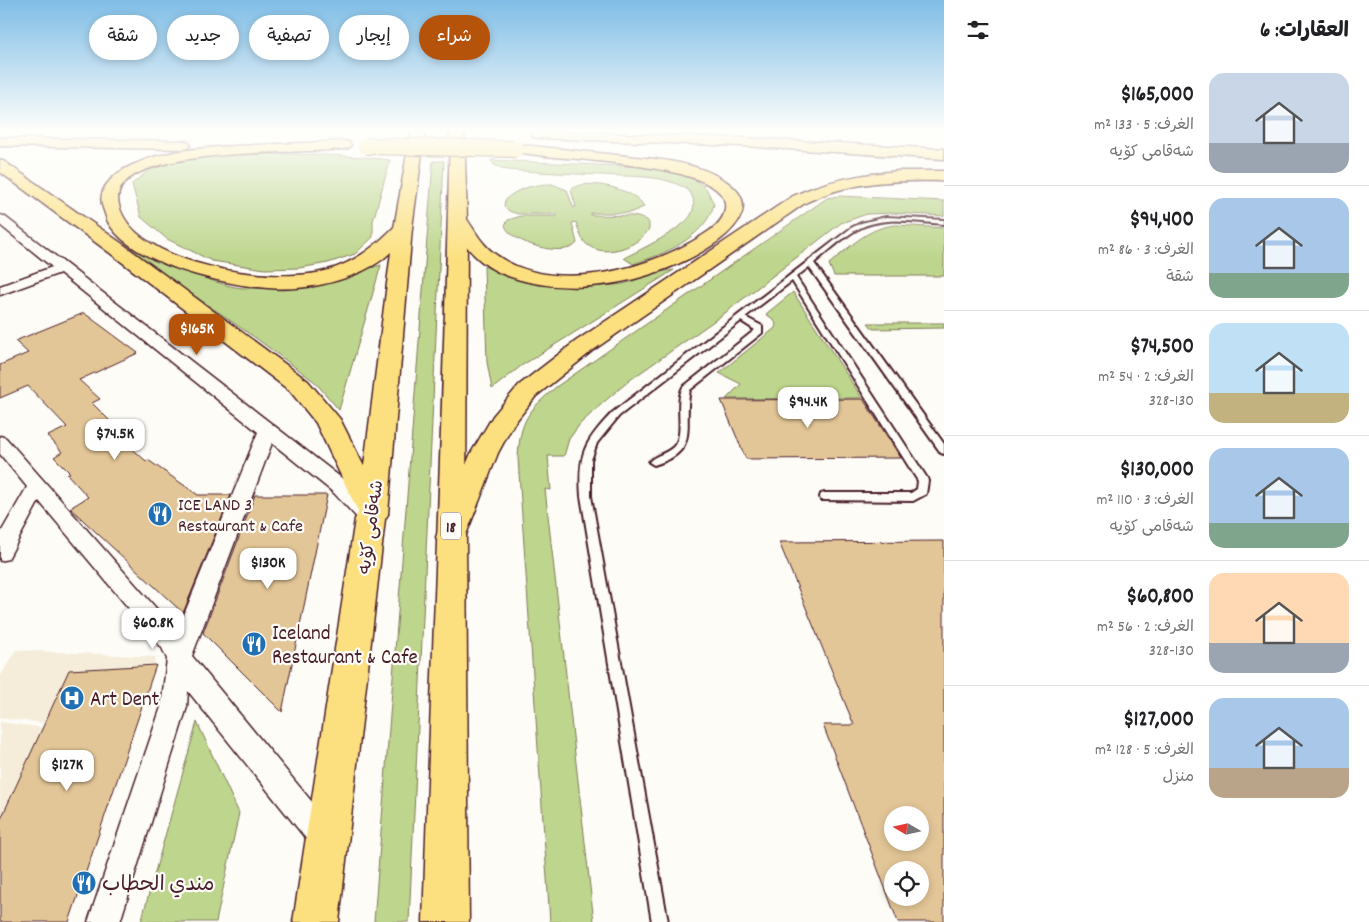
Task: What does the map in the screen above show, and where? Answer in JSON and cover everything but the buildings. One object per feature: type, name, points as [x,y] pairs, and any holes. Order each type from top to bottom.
[{"type":"highway","points":[[14,174],[117,248],[299,386],[327,419],[338,439],[372,517]]},
{"type":"highway","points":[[130,174],[118,181],[110,192],[109,197],[114,218],[127,234],[147,248],[171,260],[220,274],[268,282],[317,279],[351,269],[377,255],[403,228]]},
{"type":"highway","name":"شەقامی کۆیە","points":[[316,922],[372,517],[403,228],[427,174]]},
{"type":"highway","name":"18","points":[[449,916],[451,537],[458,219],[452,174]]},
{"type":"highway","points":[[458,219],[477,247],[489,258],[506,267],[554,279],[589,280],[621,275],[673,259],[710,239],[723,228],[733,213],[734,203],[723,187],[708,177],[700,174]]},
{"type":"highway","points":[[451,537],[472,482],[512,408],[528,390],[563,362],[769,220],[812,194],[823,189],[864,179],[898,176],[944,176]]},
{"type":"street","points":[[0,219],[341,488],[372,517]]},
{"type":"street","points":[[0,291],[62,268]]},
{"type":"street","points":[[104,922],[174,707],[179,658],[267,431]]},
{"type":"street","points":[[0,442],[170,641],[179,658],[326,842]]},
{"type":"street","points":[[0,554],[37,487]]},
{"type":"lane","points":[[660,922],[586,496],[585,460],[589,446],[596,435],[616,414],[853,229],[872,220],[901,219],[944,222]]},
{"type":"lane","points":[[810,263],[944,451]]},
{"type":"lane","points":[[793,277],[923,482],[922,491],[913,497],[825,497]]},
{"type":"lane","points":[[654,462],[668,457],[679,447],[685,426],[684,402],[686,389],[759,331],[759,328],[740,317]]},
{"type":"shaded area","name":"Art Dent","points":[[16,650],[156,657],[132,733],[0,718],[0,677]]},
{"type":"shaded area","points":[[0,722],[95,735],[0,825]]},
{"type":"green space","points":[[144,174],[386,174],[373,221],[373,237],[355,254],[328,263],[299,268],[265,269],[212,261],[167,239],[141,217],[132,184]]},
{"type":"green space","points":[[432,174],[443,174],[409,922],[374,922]]},
{"type":"green space","points":[[567,174],[679,174],[695,180],[706,188],[714,204],[702,226],[693,235],[670,250],[633,264],[624,258],[671,233],[686,221],[691,215],[693,207],[693,200],[685,188],[666,180],[645,177]]},
{"type":"green space","points":[[552,184],[567,190],[573,207],[576,207],[571,190],[577,186],[587,184],[622,190],[640,201],[644,207],[629,213],[591,213],[591,215],[634,216],[647,220],[649,229],[638,241],[630,245],[605,251],[586,244],[582,239],[576,222],[572,223],[577,243],[571,248],[550,249],[538,247],[516,238],[505,225],[508,220],[521,216],[557,216],[558,214],[518,214],[509,211],[504,206],[505,200],[515,192],[539,185]]},
{"type":"green space","points":[[839,196],[944,201],[944,216],[892,213],[867,214],[841,223],[721,316],[630,380],[605,401],[580,424],[569,439],[564,456],[548,456],[551,490],[545,489],[594,922],[550,922],[518,458],[521,434],[527,417],[556,387],[827,198]]},
{"type":"green space","points":[[896,225],[944,228],[944,276],[834,276],[829,264],[852,245],[868,234]]},
{"type":"green space","points":[[137,247],[159,260],[182,270],[226,285],[243,288],[295,285],[381,265],[339,410],[315,382],[257,339],[128,250]]},
{"type":"green space","points":[[484,266],[501,273],[535,282],[586,287],[622,284],[657,272],[674,270],[521,366],[492,389],[487,362]]},
{"type":"green space","points":[[793,292],[862,398],[726,399],[741,384],[719,373],[775,328],[775,322],[766,314]]},
{"type":"green space","points":[[868,323],[944,323],[944,328],[873,329]]},
{"type":"green space","points":[[197,722],[239,813],[216,922],[141,922]]},
{"type":"place","name":"ICE LAND 3 Restaurant & Cafe","points":[[160,514]]},
{"type":"place","name":"Iceland Restaurant & Cafe","points":[[254,644]]},
{"type":"place","name":"Art Dent","points":[[72,698]]},
{"type":"place","name":"مندي الحطاب","points":[[84,883]]}]
